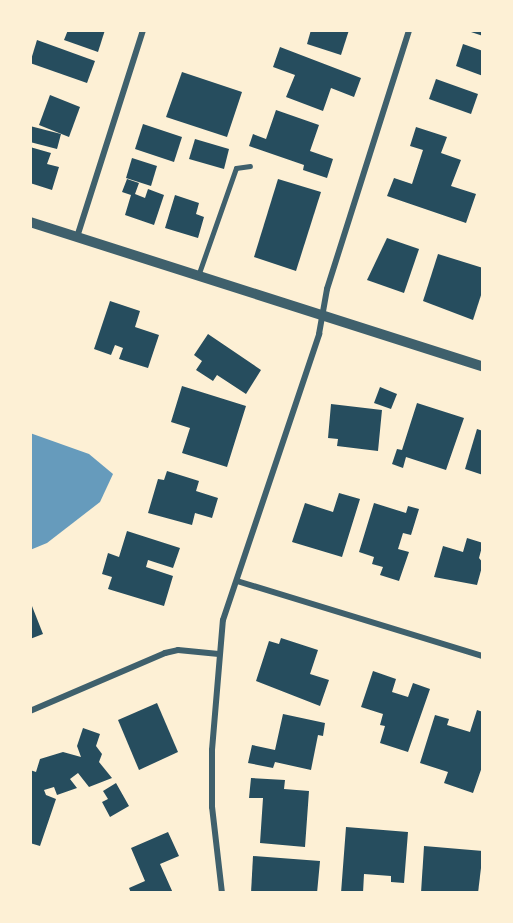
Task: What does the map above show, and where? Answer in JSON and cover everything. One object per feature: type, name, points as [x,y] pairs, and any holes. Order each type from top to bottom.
[{"type":"street","points":[[77,237],[143,30]]},
{"type":"street","points":[[222,893],[212,807],[219,654],[223,620],[319,334],[321,315],[409,30]]},
{"type":"street","points":[[30,222],[483,367]]},
{"type":"street","points":[[237,581],[483,656]]},
{"type":"street","points":[[30,711],[165,653],[178,650],[219,654]]},
{"type":"lane","points":[[198,276],[236,168],[250,166]]},
{"type":"water","points":[[30,433],[89,454],[113,474],[100,502],[47,543],[30,550]]},
{"type":"building","points":[[68,30],[105,30],[98,52],[64,40]]},
{"type":"building","points":[[311,30],[349,30],[341,55],[307,44]]},
{"type":"building","points":[[465,30],[483,30],[483,36]]},
{"type":"building","points":[[37,40],[95,61],[87,83],[30,63]]},
{"type":"building","points":[[463,44],[483,51],[483,76],[456,66]]},
{"type":"building","points":[[280,47],[361,78],[354,97],[331,88],[323,111],[286,97],[295,75],[273,67]]},
{"type":"building","points":[[182,72],[242,92],[227,137],[166,117]]},
{"type":"building","points":[[436,79],[478,94],[471,114],[429,99]]},
{"type":"building","points":[[50,95],[80,107],[69,137],[39,125]]},
{"type":"building","points":[[276,110],[319,125],[310,151],[333,159],[327,178],[303,170],[304,165],[249,146],[253,134],[266,139]]},
{"type":"building","points":[[143,124],[182,137],[174,162],[135,149]]},
{"type":"building","points":[[30,126],[61,134],[57,149],[30,142]]},
{"type":"building","points":[[416,127],[447,137],[441,153],[461,160],[451,186],[476,194],[466,223],[387,196],[394,178],[412,184],[423,150],[410,146]]},
{"type":"building","points":[[195,139],[229,149],[224,169],[189,159]]},
{"type":"building","points":[[30,147],[51,153],[47,164],[59,167],[52,190],[30,183]]},
{"type":"building","points":[[132,158],[157,166],[151,186],[126,178]]},
{"type":"building","points":[[127,179],[139,183],[135,194],[145,198],[148,189],[164,195],[154,225],[125,215],[131,195],[122,192]]},
{"type":"building","points":[[278,179],[321,192],[296,271],[254,257]]},
{"type":"building","points":[[175,195],[199,203],[196,214],[204,217],[198,238],[165,228]]},
{"type":"building","points":[[387,238],[419,249],[404,293],[367,280]]},
{"type":"building","points":[[438,254],[483,268],[483,289],[473,320],[423,301]]},
{"type":"building","points":[[110,301],[140,311],[135,327],[159,335],[148,368],[119,359],[123,348],[115,345],[111,355],[94,349]]},
{"type":"building","points":[[208,334],[261,370],[246,394],[217,375],[213,381],[196,370],[202,361],[194,355]]},
{"type":"building","points":[[182,386],[246,406],[227,467],[182,453],[190,428],[171,422]]},
{"type":"building","points":[[380,387],[397,394],[391,409],[374,403]]},
{"type":"building","points":[[417,403],[464,418],[446,470],[406,457],[403,468],[392,464],[397,449],[402,450]]},
{"type":"building","points":[[331,404],[382,410],[378,451],[337,446],[338,439],[328,438]]},
{"type":"building","points":[[477,429],[483,431],[483,475],[465,469]]},
{"type":"building","points":[[167,471],[199,481],[196,491],[218,498],[212,518],[195,513],[192,525],[148,513],[158,479],[164,480]]},
{"type":"building","points":[[339,493],[360,499],[342,557],[292,542],[305,503],[333,512]]},
{"type":"building","points":[[374,503],[406,513],[408,506],[419,509],[411,535],[403,533],[398,549],[409,552],[399,581],[380,575],[383,567],[372,564],[374,557],[359,552]]},
{"type":"building","points":[[127,531],[180,548],[173,568],[148,560],[146,567],[173,576],[164,606],[108,589],[112,577],[102,574],[108,553],[119,557]]},
{"type":"building","points":[[467,538],[483,543],[479,558],[483,563],[477,585],[434,577],[443,546],[463,552]]},
{"type":"building","points":[[30,601],[43,634],[30,639]]},
{"type":"building","points":[[281,638],[318,650],[310,674],[329,680],[320,706],[256,681],[269,641],[279,644]]},
{"type":"building","points":[[373,671],[396,679],[392,692],[408,697],[413,683],[430,689],[408,752],[380,743],[385,726],[380,725],[383,714],[361,707]]},
{"type":"building","points":[[157,703],[178,752],[139,770],[118,720]]},
{"type":"building","points":[[477,710],[483,712],[483,764],[473,793],[444,783],[448,772],[420,763],[435,715],[449,719],[447,725],[470,732]]},
{"type":"building","points":[[283,714],[325,723],[323,736],[318,735],[311,770],[275,762],[273,768],[248,763],[252,745],[275,750]]},
{"type":"building","points":[[83,728],[100,734],[96,746],[102,754],[99,762],[112,778],[89,787],[78,773],[70,779],[77,788],[57,795],[54,787],[44,790],[46,795],[56,799],[40,846],[30,843],[30,770],[36,772],[40,759],[63,752],[81,757],[77,746]]},
{"type":"building","points":[[251,778],[285,780],[284,789],[309,791],[305,847],[260,843],[263,798],[249,798]]},
{"type":"building","points":[[116,783],[129,806],[110,817],[102,802],[108,799],[103,791]]},
{"type":"building","points":[[346,827],[408,832],[404,883],[391,882],[391,876],[364,874],[363,893],[341,893]]},
{"type":"building","points":[[168,832],[179,856],[160,864],[173,893],[131,893],[129,888],[145,881],[131,848]]},
{"type":"building","points":[[424,846],[483,851],[478,893],[421,893]]},
{"type":"building","points":[[253,856],[320,861],[317,893],[251,893]]}]
